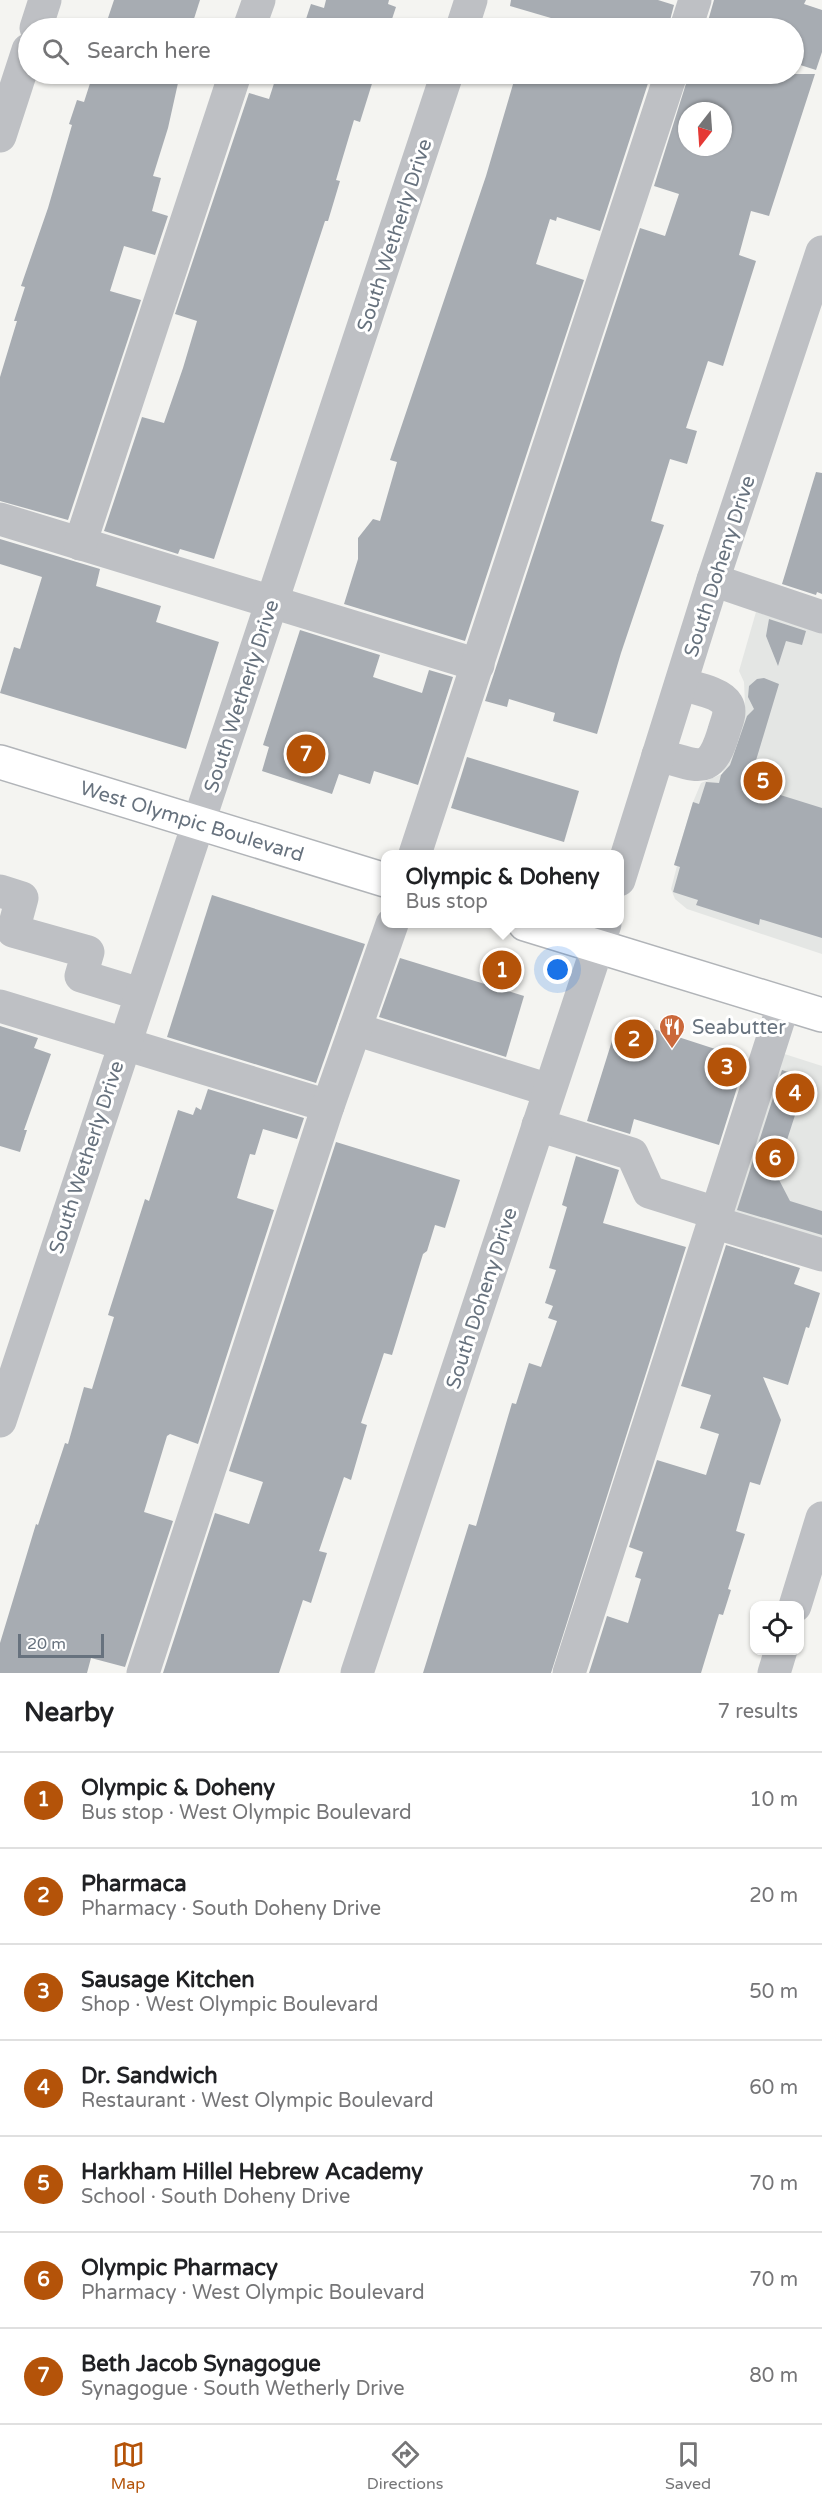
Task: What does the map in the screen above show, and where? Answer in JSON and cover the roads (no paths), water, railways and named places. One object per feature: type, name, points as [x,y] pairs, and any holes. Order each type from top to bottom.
[{"type":"main road","name":"West Olympic Boulevard","points":[[0,762],[381,879]]},
{"type":"main road","points":[[553,928],[602,935],[822,1015]]},
{"type":"street","points":[[39,18],[45,0]]},
{"type":"street","points":[[253,18],[259,0]]},
{"type":"street","points":[[465,18],[471,0]]},
{"type":"street","points":[[689,18],[695,0]]},
{"type":"street","points":[[0,136],[18,81]]},
{"type":"street","points":[[80,544],[232,84]]},
{"type":"street","name":"South Wetherly Drive","points":[[0,1421],[123,1044],[199,823],[444,84]]},
{"type":"street","points":[[417,850],[668,84]]},
{"type":"street","name":"South Doheny Drive","points":[[624,864],[713,580],[822,252]]},
{"type":"street","points":[[0,519],[478,665]]},
{"type":"street","points":[[713,580],[822,617]]},
{"type":"street","points":[[658,755],[696,765],[708,763],[716,756],[729,713],[727,704],[721,698],[681,684]]},
{"type":"street","points":[[0,891],[22,898],[13,931],[88,952],[81,976],[140,994]]},
{"type":"street","points":[[143,1673],[328,1106],[391,928]]},
{"type":"street","name":"South Doheny Drive","points":[[357,1673],[602,935]]},
{"type":"street","points":[[569,1673],[784,1003]]},
{"type":"street","points":[[0,1006],[328,1106]]},
{"type":"street","points":[[355,1029],[549,1090]]},
{"type":"street","points":[[538,1125],[632,1154],[649,1192],[822,1255]]},
{"type":"street","points":[[796,1601],[822,1518]]},
{"type":"street","points":[[774,1673],[779,1655]]},
{"type":"place","name":"Beth Jacob Synagogue","points":[[306,754]]},
{"type":"place","name":"Harkham Hillel Hebrew Academy","points":[[763,781]]},
{"type":"place","name":"Olympic & Doheny","points":[[502,970]]},
{"type":"place","name":"Pharmaca","points":[[634,1039]]},
{"type":"place","name":"Seabutter","points":[[672,1050]]},
{"type":"place","name":"Sausage Kitchen","points":[[727,1067]]},
{"type":"place","name":"Dr. Sandwich","points":[[795,1093]]},
{"type":"place","name":"Olympic Pharmacy","points":[[775,1158]]}]
